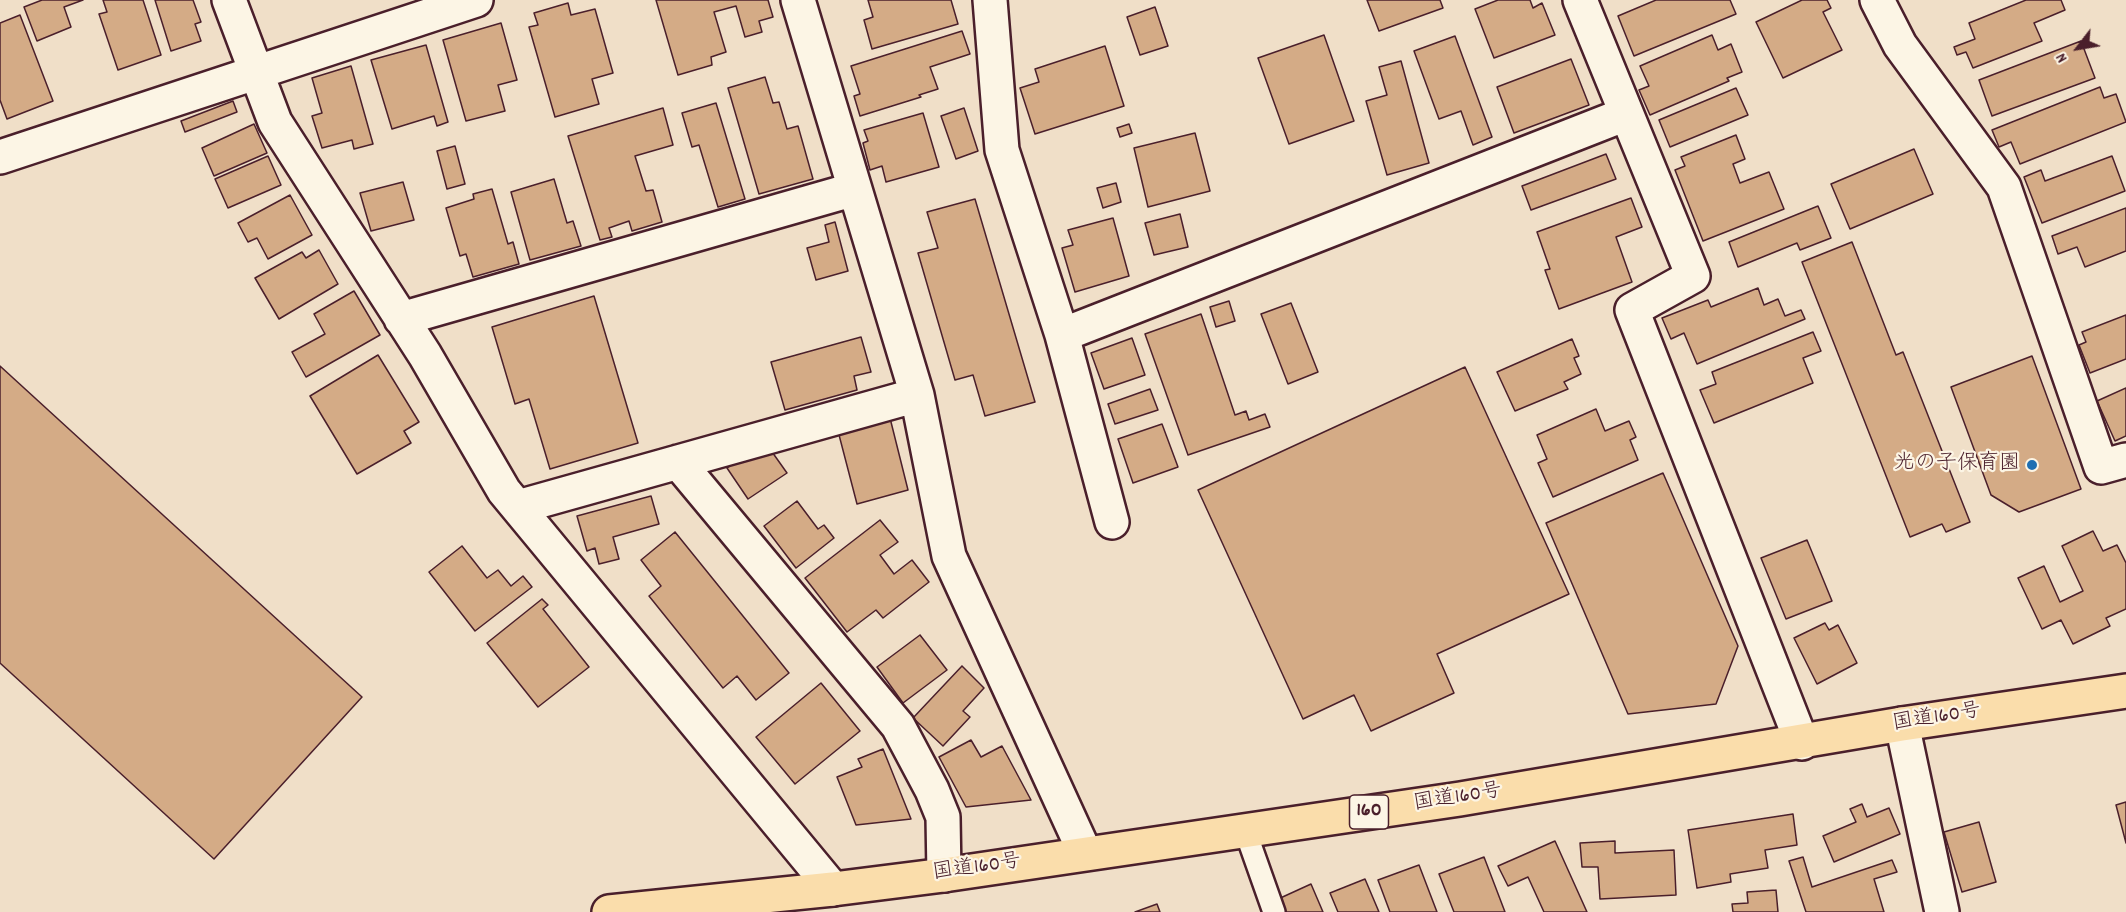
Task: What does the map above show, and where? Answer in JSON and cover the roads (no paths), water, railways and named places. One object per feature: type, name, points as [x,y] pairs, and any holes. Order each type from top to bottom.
[{"type":"highway","name":"国道160号","points":[[609,912],[944,875],[1460,799],[1802,743],[1902,724],[2126,691]]},
{"type":"street","points":[[229,0],[274,122],[425,355],[504,491],[833,889]]},
{"type":"street","points":[[0,157],[476,0]]},
{"type":"street","points":[[798,0],[917,395],[949,556],[1084,853]]},
{"type":"street","points":[[990,0],[1002,150],[1062,334],[1112,522]]},
{"type":"street","points":[[1580,0],[1693,276],[1632,310],[1802,743]]},
{"type":"street","points":[[1876,0],[1900,45],[2004,187],[2101,467],[2126,460]]},
{"type":"street","points":[[1062,334],[1626,114]]},
{"type":"street","points":[[401,319],[855,189]]},
{"type":"street","points":[[518,507],[917,395]]},
{"type":"street","points":[[678,462],[898,726],[932,790],[942,817],[944,875]]},
{"type":"street","points":[[1902,724],[1942,912]]},
{"type":"lane","points":[[1245,830],[1274,912]]},
{"type":"place","name":"光の子保育園","points":[[2032,465]]}]
